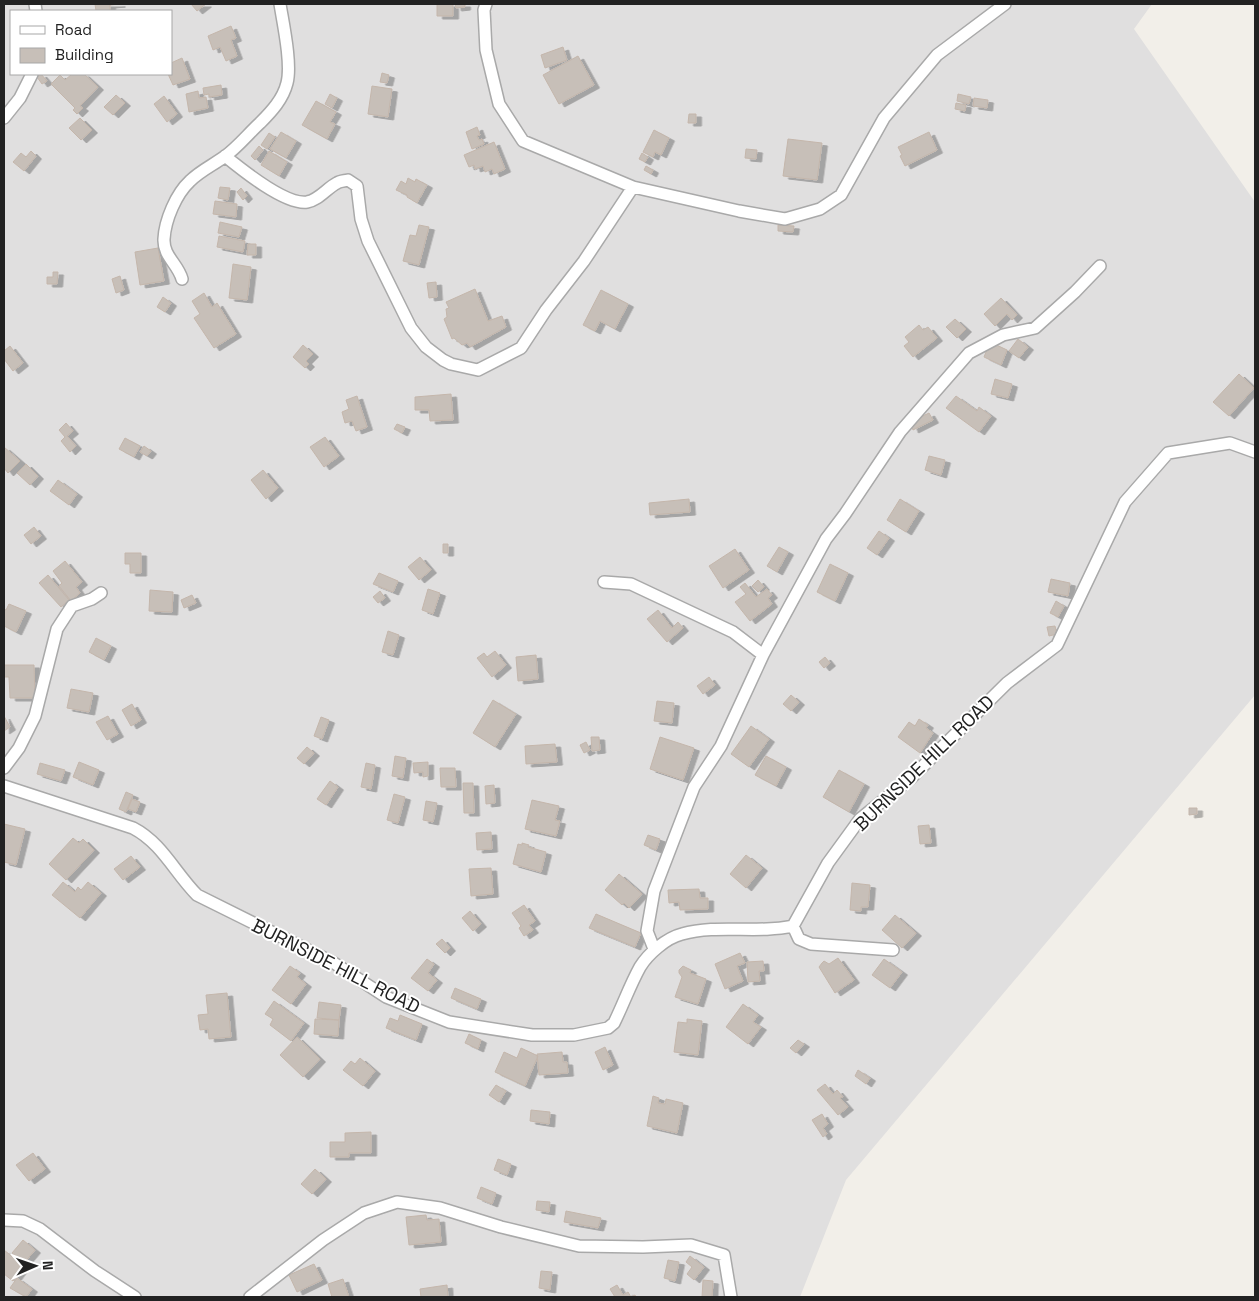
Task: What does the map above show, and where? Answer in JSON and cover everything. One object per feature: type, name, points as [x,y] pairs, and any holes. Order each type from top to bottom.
[{"type":"street","points":[[182,279],[180,271],[165,250],[164,239],[170,215],[181,192],[189,181],[225,156],[272,111],[281,98],[288,82],[287,54],[280,4]]},
{"type":"street","points":[[486,4],[484,10],[486,50],[500,104],[523,141],[633,187],[739,211],[785,219],[820,209],[841,194],[884,118],[937,55],[1004,4]]},
{"type":"street","points":[[4,118],[20,98],[32,75]]},
{"type":"street","points":[[225,156],[247,174],[289,198],[307,202],[324,193],[338,182],[348,180],[356,186],[361,219],[368,241],[411,328],[426,347],[443,360],[451,364],[478,370],[521,348],[546,310],[584,261],[633,187]]},
{"type":"street","points":[[654,949],[647,931],[654,890],[694,787],[721,746],[763,655],[826,539],[900,432],[969,353],[1002,335],[1035,328],[1075,292],[1100,266]]},
{"type":"street","name":"BURNSIDE HILL ROAD","points":[[4,786],[133,828],[146,834],[161,849],[183,881],[197,896],[334,963],[386,997],[448,1022],[532,1035],[574,1035],[608,1028],[614,1023],[640,967],[654,949],[680,934],[712,930],[776,930],[793,926],[828,863],[860,819],[911,778],[1007,683],[1057,645],[1125,502],[1168,453],[1230,444],[1255,452]]},
{"type":"street","points":[[604,582],[631,584],[733,632],[763,655]]},
{"type":"street","points":[[4,768],[19,748],[35,716],[57,629],[64,616],[72,606],[92,599],[101,593]]},
{"type":"street","points":[[793,926],[799,940],[811,944],[893,950]]},
{"type":"street","points":[[250,1297],[322,1240],[364,1213],[398,1202],[440,1208],[501,1227],[579,1246],[643,1247],[692,1245],[724,1255],[732,1297]]},
{"type":"street","points":[[4,1220],[23,1221],[40,1229],[95,1271],[135,1297]]},
{"type":"shaded area","points":[[4,4],[1152,4],[1134,29],[1255,202],[1255,695],[846,1180],[800,1297],[4,1297]]},
{"type":"building","points":[[95,4],[120,4],[110,5],[110,10],[96,10]]},
{"type":"building","points":[[191,4],[206,4],[197,11]]},
{"type":"building","points":[[437,4],[453,4],[453,16],[437,16]]},
{"type":"building","points":[[455,4],[465,4],[465,7],[456,8]]},
{"type":"building","points":[[231,26],[236,38],[231,40],[237,56],[226,61],[220,47],[213,50],[208,36]]},
{"type":"building","points":[[563,47],[567,60],[545,68],[541,55]]},
{"type":"building","points":[[578,56],[594,85],[559,104],[543,75]]},
{"type":"building","points":[[182,58],[190,79],[173,85],[168,75],[172,75],[172,63]]},
{"type":"building","points":[[382,73],[389,75],[387,83],[380,82]]},
{"type":"building","points":[[42,75],[47,81],[42,84],[37,77]]},
{"type":"building","points":[[60,75],[65,80],[71,75],[85,75],[98,87],[80,106],[83,108],[77,114],[73,110],[75,108],[51,84]]},
{"type":"building","points":[[221,85],[222,95],[209,97],[209,94],[204,95],[203,88]]},
{"type":"building","points":[[372,86],[392,89],[388,117],[368,114]]},
{"type":"building","points":[[198,91],[199,98],[206,97],[208,108],[189,112],[186,94]]},
{"type":"building","points":[[330,94],[337,98],[332,108],[325,104]]},
{"type":"building","points":[[958,94],[971,97],[969,104],[957,101]]},
{"type":"building","points":[[116,95],[125,103],[113,115],[104,107]]},
{"type":"building","points":[[164,96],[177,114],[167,122],[154,104]]},
{"type":"building","points":[[974,98],[988,100],[987,108],[973,106]]},
{"type":"building","points":[[316,101],[336,112],[330,122],[335,124],[327,139],[302,125]]},
{"type":"building","points":[[956,103],[966,105],[965,111],[955,109]]},
{"type":"building","points":[[689,114],[696,114],[696,123],[688,123]]},
{"type":"building","points":[[80,118],[92,130],[81,140],[69,128]]},
{"type":"building","points":[[477,127],[480,135],[477,136],[479,140],[482,139],[484,144],[472,149],[466,132]]},
{"type":"building","points":[[654,130],[669,138],[661,155],[655,152],[653,157],[643,152]]},
{"type":"building","points":[[281,132],[296,141],[286,158],[270,149]]},
{"type":"building","points":[[929,132],[937,150],[905,166],[898,147]]},
{"type":"building","points":[[269,133],[275,137],[267,149],[261,145]]},
{"type":"building","points":[[788,139],[822,143],[817,180],[783,176]]},
{"type":"building","points":[[494,142],[505,169],[494,174],[492,169],[485,172],[483,166],[475,169],[474,165],[469,167],[464,155]]},
{"type":"building","points":[[259,146],[263,150],[255,160],[251,156]]},
{"type":"building","points":[[746,149],[757,150],[756,159],[745,158]]},
{"type":"building","points":[[31,151],[36,156],[24,171],[13,162],[21,153],[26,157]]},
{"type":"building","points":[[269,151],[287,162],[279,176],[261,165]]},
{"type":"building","points":[[642,153],[648,157],[645,162],[639,159]]},
{"type":"building","points":[[646,166],[653,170],[651,174],[644,170]]},
{"type":"building","points":[[408,178],[415,182],[416,179],[427,185],[417,203],[407,197],[407,195],[396,190],[401,181],[406,184]]},
{"type":"building","points":[[220,187],[230,188],[228,200],[218,198]]},
{"type":"building","points":[[241,188],[247,196],[243,200],[237,192]]},
{"type":"building","points":[[215,201],[237,204],[236,217],[213,214]]},
{"type":"building","points":[[220,222],[242,227],[239,237],[218,233]]},
{"type":"building","points":[[419,225],[429,227],[419,265],[403,261],[410,235],[416,236]]},
{"type":"building","points":[[778,225],[794,226],[793,232],[778,231]]},
{"type":"building","points":[[219,236],[245,241],[243,252],[217,247]]},
{"type":"building","points":[[248,244],[256,244],[256,255],[247,255]]},
{"type":"building","points":[[158,248],[164,281],[140,285],[135,252]]},
{"type":"building","points":[[233,264],[251,267],[247,300],[229,298]]},
{"type":"building","points":[[53,272],[58,272],[57,284],[47,284],[47,277],[53,277]]},
{"type":"building","points":[[120,276],[124,290],[116,293],[112,279]]},
{"type":"building","points":[[436,282],[437,297],[429,298],[427,283]]},
{"type":"building","points":[[475,289],[488,321],[502,316],[506,327],[470,347],[467,343],[462,345],[454,338],[452,339],[444,319],[447,317],[446,309],[449,308],[446,302]]},
{"type":"building","points":[[601,290],[628,304],[615,329],[600,321],[595,331],[583,325]]},
{"type":"building","points":[[204,293],[212,307],[217,303],[236,334],[214,348],[194,318],[200,314],[192,301]]},
{"type":"building","points":[[163,297],[171,303],[165,312],[157,307]]},
{"type":"building","points":[[1001,298],[1017,315],[1012,320],[1007,314],[995,326],[984,314]]},
{"type":"building","points":[[955,319],[966,329],[957,338],[946,327]]},
{"type":"building","points":[[919,325],[923,330],[928,327],[937,338],[913,357],[904,346],[909,342],[905,337]]},
{"type":"building","points":[[1018,339],[1028,347],[1019,358],[1009,351]]},
{"type":"building","points":[[990,342],[1007,350],[1001,365],[984,357]]},
{"type":"building","points":[[303,345],[313,354],[306,361],[309,364],[305,368],[293,357]]},
{"type":"building","points":[[10,346],[23,363],[13,371],[4,359],[4,351]]},
{"type":"building","points":[[1239,374],[1254,388],[1229,416],[1213,402]]},
{"type":"building","points":[[995,379],[1012,384],[1008,398],[991,394]]},
{"type":"building","points":[[451,394],[453,420],[430,421],[429,410],[415,410],[415,397]]},
{"type":"building","points":[[357,396],[367,427],[356,431],[352,421],[345,423],[342,412],[349,409],[346,400]]},
{"type":"building","points":[[956,396],[977,411],[979,407],[991,416],[979,432],[946,408]]},
{"type":"building","points":[[929,413],[933,420],[913,430],[910,422]]},
{"type":"building","points":[[66,423],[73,431],[67,436],[76,446],[70,452],[61,441],[65,437],[59,430]]},
{"type":"building","points":[[397,424],[405,427],[402,433],[394,429]]},
{"type":"building","points":[[325,437],[339,456],[324,467],[310,447]]},
{"type":"building","points":[[125,438],[140,446],[134,457],[119,449]]},
{"type":"building","points":[[144,446],[151,451],[147,456],[140,452]]},
{"type":"building","points":[[4,447],[20,461],[8,473],[4,468]]},
{"type":"building","points":[[929,456],[945,460],[941,475],[925,470]]},
{"type":"building","points":[[26,464],[38,476],[30,485],[17,473]]},
{"type":"building","points":[[263,470],[278,488],[266,499],[251,480]]},
{"type":"building","points":[[58,480],[77,494],[69,505],[50,491]]},
{"type":"building","points":[[689,499],[690,512],[650,515],[649,503]]},
{"type":"building","points":[[900,499],[919,511],[906,532],[887,520]]},
{"type":"building","points":[[34,527],[41,536],[31,544],[24,535]]},
{"type":"building","points":[[879,531],[889,538],[877,555],[867,548]]},
{"type":"building","points":[[443,544],[448,544],[448,553],[443,553]]},
{"type":"building","points":[[779,547],[788,552],[777,572],[767,566]]},
{"type":"building","points":[[735,549],[749,570],[723,588],[709,566]]},
{"type":"building","points":[[125,553],[141,553],[141,573],[130,573],[130,564],[125,564]]},
{"type":"building","points":[[420,557],[431,570],[419,580],[408,567]]},
{"type":"building","points":[[65,561],[82,582],[76,587],[80,593],[71,601],[59,586],[62,583],[53,571]]},
{"type":"building","points":[[830,564],[848,573],[835,601],[817,592]]},
{"type":"building","points":[[379,573],[398,581],[393,592],[373,584]]},
{"type":"building","points":[[48,575],[69,600],[61,607],[39,583]]},
{"type":"building","points":[[1051,579],[1070,583],[1068,596],[1048,592]]},
{"type":"building","points":[[758,580],[764,587],[758,592],[752,586]]},
{"type":"building","points":[[745,583],[756,597],[767,589],[772,595],[768,598],[772,604],[750,621],[735,602],[746,594],[740,587]]},
{"type":"building","points":[[428,589],[440,593],[433,614],[422,610]]},
{"type":"building","points":[[150,590],[173,592],[172,612],[149,611]]},
{"type":"building","points":[[380,591],[385,598],[378,603],[373,597]]},
{"type":"building","points":[[192,595],[196,603],[184,608],[181,600]]},
{"type":"building","points":[[1056,601],[1064,606],[1058,617],[1050,613]]},
{"type":"building","points":[[9,604],[26,611],[16,632],[4,626],[4,609],[6,610]]},
{"type":"building","points":[[658,610],[672,628],[678,622],[683,628],[667,642],[647,619]]},
{"type":"building","points":[[1055,626],[1057,634],[1049,636],[1047,627]]},
{"type":"building","points":[[388,631],[399,635],[393,655],[382,652]]},
{"type":"building","points":[[96,638],[111,646],[104,660],[89,652]]},
{"type":"building","points":[[495,651],[506,665],[492,677],[477,658],[484,653],[487,657]]},
{"type":"building","points":[[536,655],[538,679],[518,681],[516,657]]},
{"type":"building","points":[[825,657],[830,663],[824,668],[819,662]]},
{"type":"building","points":[[4,665],[34,665],[35,698],[10,698],[9,677],[4,677]]},
{"type":"building","points":[[709,677],[715,685],[703,694],[697,686]]},
{"type":"building","points":[[71,689],[93,693],[89,712],[67,708]]},
{"type":"building","points":[[791,695],[799,702],[791,711],[783,704]]},
{"type":"building","points":[[493,700],[516,714],[495,747],[473,733]]},
{"type":"building","points":[[657,701],[674,703],[672,723],[654,721]]},
{"type":"building","points":[[132,704],[141,720],[131,726],[122,710]]},
{"type":"building","points":[[4,716],[10,727],[4,731]]},
{"type":"building","points":[[108,716],[118,734],[107,740],[96,722]]},
{"type":"building","points":[[321,717],[329,720],[322,739],[314,736]]},
{"type":"building","points":[[919,719],[928,725],[926,728],[933,733],[920,753],[898,737],[909,722],[915,726]]},
{"type":"building","points":[[751,726],[769,739],[749,767],[731,754]]},
{"type":"building","points":[[591,737],[599,737],[600,750],[592,751]]},
{"type":"building","points":[[660,737],[694,748],[683,780],[650,769]]},
{"type":"building","points":[[586,742],[590,750],[584,753],[580,745]]},
{"type":"building","points":[[555,744],[557,762],[526,764],[525,746]]},
{"type":"building","points":[[307,747],[314,753],[304,764],[297,758]]},
{"type":"building","points":[[395,756],[406,758],[403,778],[392,776]]},
{"type":"building","points":[[766,756],[786,767],[776,786],[755,775]]},
{"type":"building","points":[[79,762],[99,770],[93,785],[73,777]]},
{"type":"building","points":[[428,762],[428,776],[423,777],[423,772],[414,773],[413,763]]},
{"type":"building","points":[[40,763],[65,770],[61,781],[37,774]]},
{"type":"building","points":[[366,763],[375,765],[371,789],[361,787]]},
{"type":"building","points":[[440,768],[455,768],[456,787],[441,787]]},
{"type":"building","points":[[839,770],[864,784],[849,812],[823,797]]},
{"type":"building","points":[[330,781],[338,787],[326,805],[317,799]]},
{"type":"building","points":[[463,783],[473,783],[474,813],[464,813]]},
{"type":"building","points":[[494,785],[495,803],[486,804],[485,786]]},
{"type":"building","points":[[126,792],[133,795],[126,812],[119,809]]},
{"type":"building","points":[[394,794],[405,797],[398,823],[387,820]]},
{"type":"building","points":[[132,799],[140,802],[136,812],[128,809]]},
{"type":"building","points":[[532,800],[559,806],[555,820],[560,821],[556,836],[525,829]]},
{"type":"building","points":[[426,801],[437,803],[433,822],[423,820]]},
{"type":"building","points":[[1189,808],[1197,808],[1197,814],[1189,815]]},
{"type":"building","points":[[4,824],[25,829],[16,865],[4,862]]},
{"type":"building","points":[[929,825],[931,843],[920,844],[918,826]]},
{"type":"building","points":[[491,832],[492,849],[477,850],[476,833]]},
{"type":"building","points":[[648,835],[660,839],[656,850],[644,845]]},
{"type":"building","points":[[73,838],[79,843],[83,839],[94,850],[66,880],[49,864]]},
{"type":"building","points":[[522,843],[529,845],[528,847],[546,852],[541,872],[513,864],[518,844],[522,845]]},
{"type":"building","points":[[746,855],[762,868],[746,888],[730,874]]},
{"type":"building","points":[[131,856],[140,867],[123,880],[114,869]]},
{"type":"building","points":[[491,868],[493,894],[471,896],[469,869]]},
{"type":"building","points":[[619,874],[642,894],[629,908],[624,903],[622,905],[605,890]]},
{"type":"building","points":[[63,882],[75,892],[78,887],[81,890],[88,882],[101,893],[80,918],[52,895]]},
{"type":"building","points":[[852,883],[870,885],[868,907],[861,907],[861,911],[850,910]]},
{"type":"building","points":[[699,889],[700,898],[708,898],[708,909],[680,910],[679,902],[669,903],[668,890]]},
{"type":"building","points":[[524,905],[535,921],[529,925],[533,930],[524,936],[519,928],[521,926],[512,913]]},
{"type":"building","points":[[470,911],[481,924],[473,931],[462,918]]},
{"type":"building","points":[[596,914],[641,933],[635,947],[589,928]]},
{"type":"building","points":[[895,915],[916,933],[902,948],[882,930]]},
{"type":"building","points":[[442,939],[450,948],[445,953],[436,944]]},
{"type":"building","points":[[740,953],[745,963],[737,966],[743,981],[725,989],[715,964]]},
{"type":"building","points":[[838,958],[854,980],[835,993],[819,967],[824,961],[829,964]]},
{"type":"building","points":[[427,959],[434,964],[428,973],[437,980],[428,991],[411,978]]},
{"type":"building","points":[[884,959],[902,972],[890,988],[872,975]]},
{"type":"building","points":[[763,961],[764,971],[759,971],[760,981],[748,982],[747,962]]},
{"type":"building","points":[[290,966],[300,973],[297,977],[306,984],[291,1004],[272,990]]},
{"type":"building","points":[[683,966],[691,970],[690,973],[706,979],[698,1004],[675,997],[682,977],[679,970]]},
{"type":"building","points":[[455,988],[481,999],[477,1009],[451,998]]},
{"type":"building","points":[[227,993],[231,1037],[209,1039],[208,1029],[200,1030],[198,1015],[208,1014],[206,995]]},
{"type":"building","points":[[274,1001],[304,1023],[291,1041],[270,1025],[273,1019],[265,1014]]},
{"type":"building","points":[[319,1002],[341,1005],[339,1020],[317,1018]]},
{"type":"building","points":[[743,1004],[758,1015],[753,1022],[761,1027],[748,1044],[726,1027]]},
{"type":"building","points":[[400,1015],[422,1024],[416,1040],[386,1028],[390,1018],[398,1021]]},
{"type":"building","points":[[315,1019],[339,1020],[338,1036],[314,1034]]},
{"type":"building","points":[[687,1019],[702,1021],[698,1055],[674,1052],[678,1022],[687,1023]]},
{"type":"building","points":[[469,1034],[481,1040],[478,1049],[465,1043]]},
{"type":"building","points":[[297,1037],[320,1059],[303,1077],[280,1055]]},
{"type":"building","points":[[798,1040],[804,1044],[796,1053],[790,1048]]},
{"type":"building","points":[[605,1047],[613,1065],[603,1070],[595,1052]]},
{"type":"building","points":[[521,1048],[538,1056],[525,1086],[495,1072],[504,1052],[517,1058]]},
{"type":"building","points":[[562,1052],[563,1062],[567,1062],[568,1073],[539,1075],[537,1054]]},
{"type":"building","points":[[360,1058],[375,1071],[363,1086],[343,1070],[351,1061],[355,1064]]},
{"type":"building","points":[[858,1070],[870,1078],[866,1084],[855,1076]]},
{"type":"building","points":[[825,1084],[833,1094],[837,1090],[843,1097],[840,1098],[848,1107],[838,1115],[817,1090]]},
{"type":"building","points":[[496,1085],[506,1091],[499,1102],[489,1095]]},
{"type":"building","points":[[653,1096],[659,1098],[658,1103],[665,1104],[666,1099],[683,1103],[677,1133],[647,1126]]},
{"type":"building","points":[[531,1110],[550,1112],[549,1124],[530,1121]]},
{"type":"building","points":[[822,1114],[828,1124],[823,1128],[827,1134],[823,1137],[812,1120]]},
{"type":"building","points":[[371,1132],[371,1153],[349,1153],[349,1157],[330,1157],[330,1142],[345,1142],[345,1133]]},
{"type":"building","points":[[33,1153],[45,1169],[29,1181],[16,1165]]},
{"type":"building","points":[[498,1159],[511,1164],[507,1175],[494,1170]]},
{"type":"building","points":[[315,1169],[326,1179],[312,1194],[301,1184]]},
{"type":"building","points":[[481,1187],[496,1193],[492,1204],[477,1198]]},
{"type":"building","points":[[537,1201],[550,1202],[549,1212],[536,1210]]},
{"type":"building","points":[[566,1211],[601,1218],[598,1228],[564,1222]]},
{"type":"building","points":[[426,1215],[427,1220],[439,1219],[441,1242],[409,1245],[406,1217]]},
{"type":"building","points":[[23,1240],[35,1250],[24,1263],[12,1253]]},
{"type":"building","points":[[4,1250],[24,1266],[13,1281],[4,1274]]},
{"type":"building","points":[[690,1256],[704,1267],[694,1280],[687,1274],[692,1267],[686,1262]]},
{"type":"building","points":[[668,1260],[679,1262],[675,1281],[664,1278]]},
{"type":"building","points":[[314,1264],[322,1280],[297,1292],[289,1275]]},
{"type":"building","points":[[541,1271],[552,1272],[550,1290],[539,1288]]},
{"type":"building","points":[[17,1278],[32,1289],[26,1297],[10,1288]]},
{"type":"building","points":[[343,1279],[349,1297],[332,1297],[328,1284]]},
{"type":"building","points":[[703,1280],[713,1281],[712,1297],[702,1297]]},
{"type":"building","points":[[447,1285],[448,1297],[421,1297],[420,1289]]},
{"type":"building","points":[[617,1285],[623,1295],[628,1292],[631,1297],[615,1297],[610,1289]]}]
